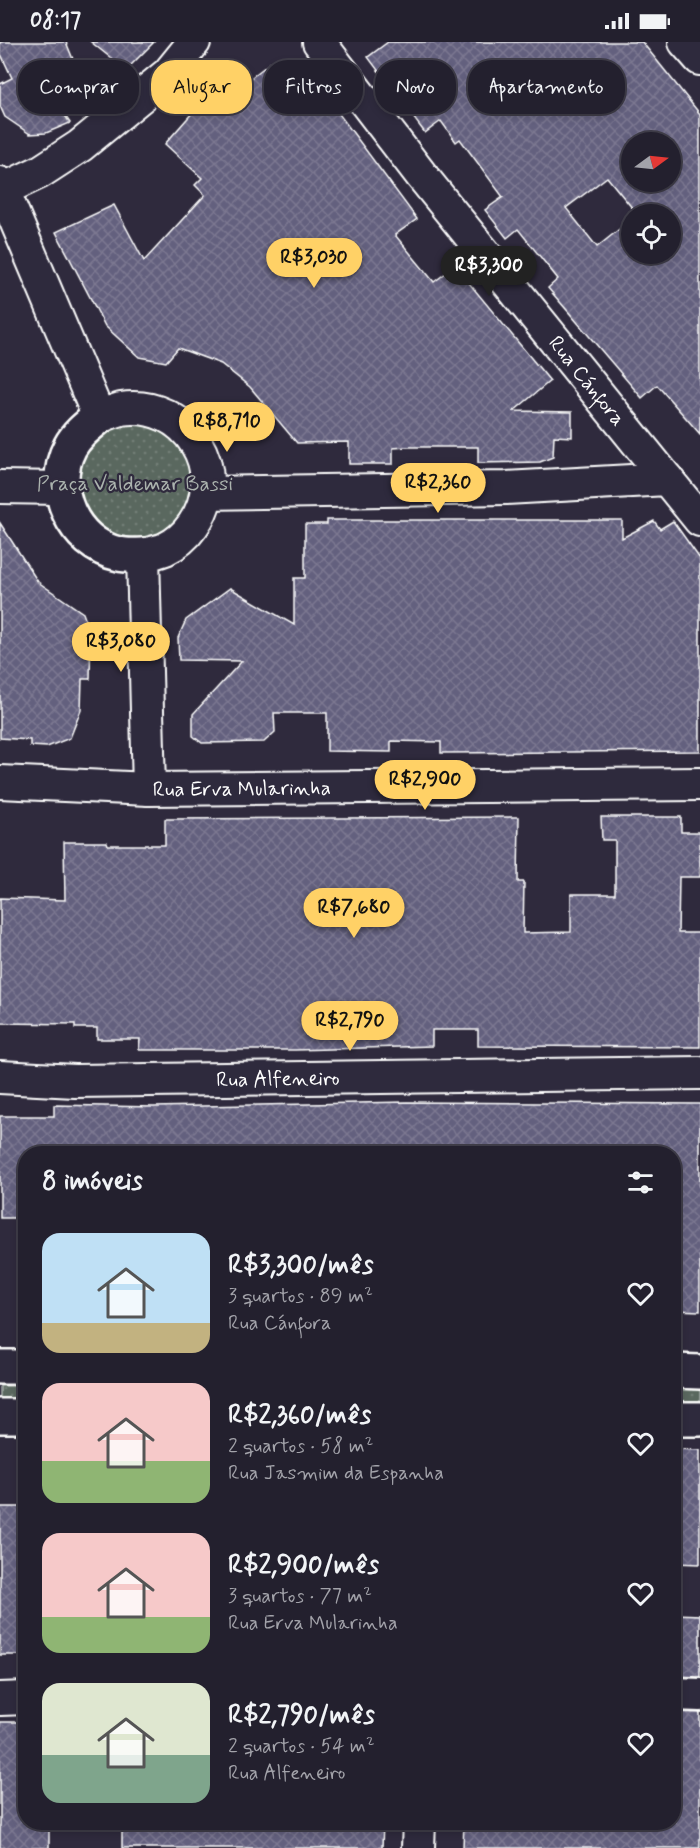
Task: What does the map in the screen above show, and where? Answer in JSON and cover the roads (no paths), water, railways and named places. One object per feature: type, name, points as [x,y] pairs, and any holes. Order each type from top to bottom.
[{"type":"street","points":[[99,417],[1,188],[40,172],[80,146],[168,75],[194,42]]},
{"type":"street","name":"Rua Cánfora","points":[[319,42],[422,176],[700,520]]},
{"type":"street","points":[[685,42],[700,60]]},
{"type":"street","points":[[120,409],[142,409],[165,415],[185,428],[199,447],[207,469],[207,493],[200,516],[186,535],[166,549],[143,555],[119,554],[98,546],[80,531],[67,511],[62,488],[63,467],[70,447],[82,430],[99,417],[120,409]]},
{"type":"street","points":[[207,493],[506,488],[667,478]]},
{"type":"street","points":[[0,487],[62,488]]},
{"type":"street","points":[[143,555],[149,789]]},
{"type":"street","name":"Rua Erva Mularinha","points":[[0,782],[149,789],[700,784]]},
{"type":"street","name":"Rua Alfeneiro","points":[[0,1077],[75,1081],[700,1073]]},
{"type":"street","points":[[0,1367],[18,1367]]},
{"type":"street","points":[[681,1371],[700,1372]]},
{"type":"street","points":[[0,1416],[18,1416]]},
{"type":"street","points":[[681,1419],[700,1419]]},
{"type":"street","points":[[681,1694],[700,1695]]},
{"type":"street","points":[[0,1699],[18,1698]]},
{"type":"street","points":[[418,1848],[419,1830]]},
{"type":"park label","name":"Praça Valdemar Bassi","points":[[135,483]]}]
